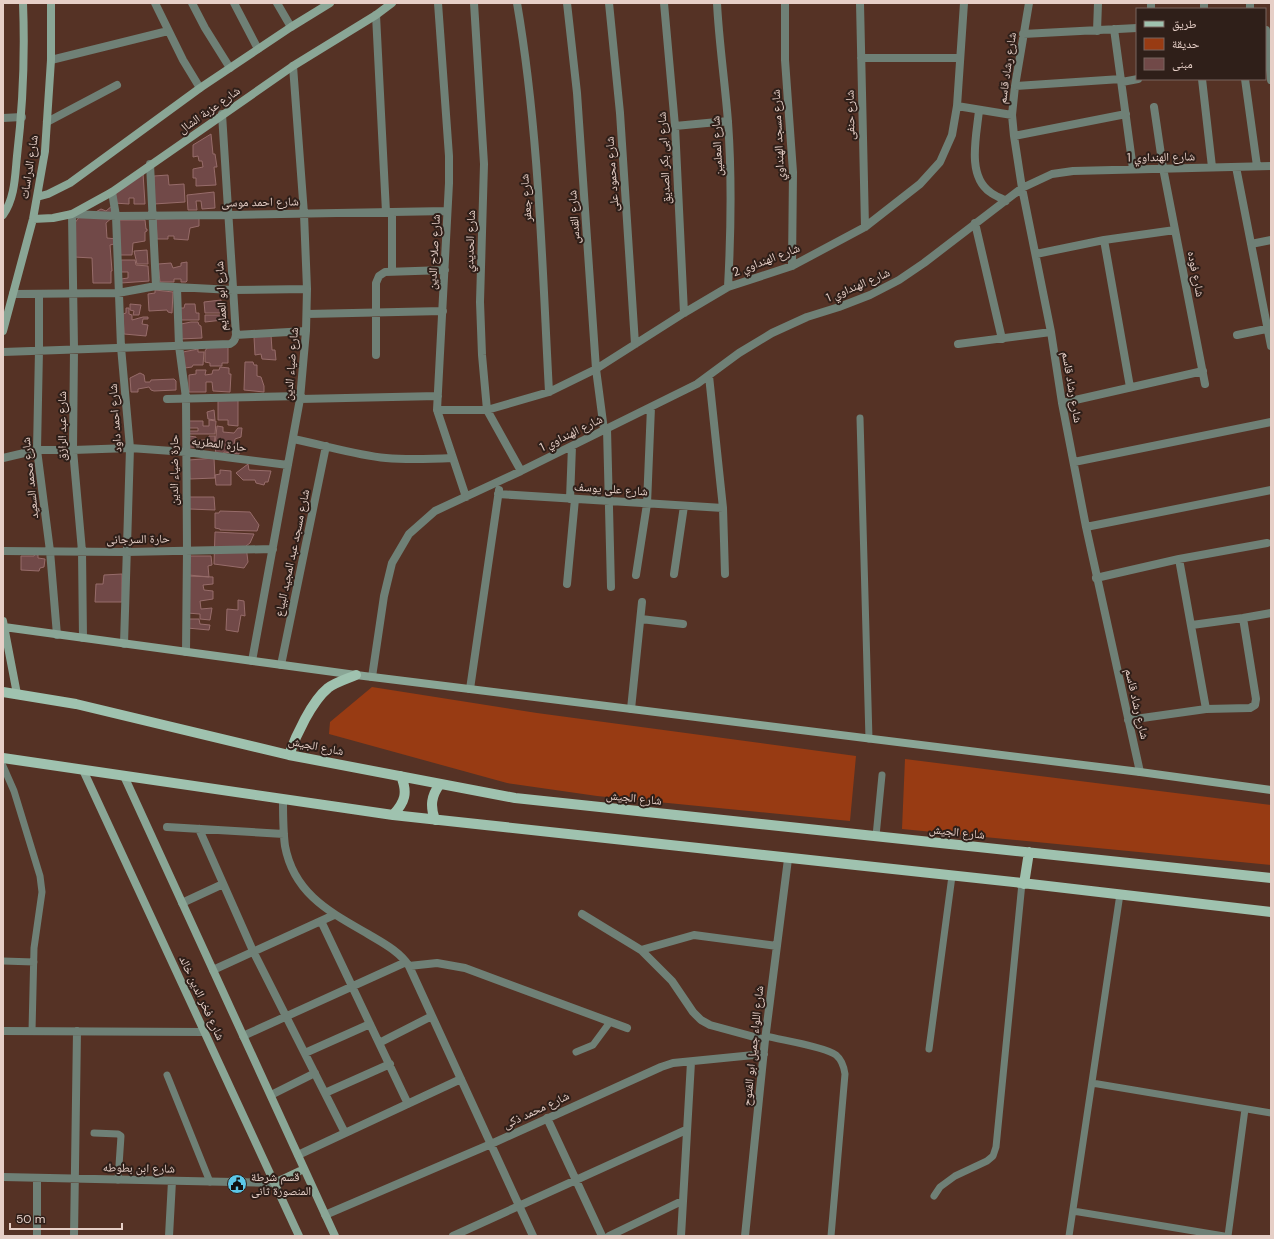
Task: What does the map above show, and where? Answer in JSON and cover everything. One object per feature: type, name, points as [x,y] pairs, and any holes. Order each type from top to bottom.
[{"type":"main road","points":[[289,755],[299,731],[318,698],[328,688],[356,675]]},
{"type":"main road","name":"شارع الجيش","points":[[3,692],[76,704],[289,755],[515,798],[1271,878]]},
{"type":"main road","points":[[3,758],[392,815],[1023,883],[1271,912]]},
{"type":"main road","points":[[392,815],[400,807],[405,797],[405,786],[401,776]]},
{"type":"main road","points":[[435,820],[432,811],[432,801],[435,791],[440,784]]},
{"type":"main road","points":[[1023,883],[1029,852]]},
{"type":"street","name":"شارع الدراسات","points":[[3,214],[8,207],[13,193],[22,117],[24,51],[23,3]]},
{"type":"street","name":"شارع الدراسات","points":[[3,332],[33,219],[45,151],[51,60],[51,3]]},
{"type":"street","points":[[155,3],[183,60],[200,88]]},
{"type":"street","points":[[192,3],[205,28],[230,68]]},
{"type":"street","points":[[234,3],[258,49]]},
{"type":"street","points":[[277,3],[290,27]]},
{"type":"street","name":"شارع عزبة الشال","points":[[37,197],[48,194],[70,183],[200,88],[290,27],[330,3]]},
{"type":"street","name":"شارع عزبة الشال","points":[[33,219],[53,218],[72,214],[112,192],[150,164],[293,66],[376,15],[392,3]]},
{"type":"street","name":"شارع صلاح الدين","points":[[438,3],[449,156],[448,211],[437,410],[466,497]]},
{"type":"street","name":"شارع الحديدي","points":[[474,3],[484,164],[480,302],[482,355],[487,410],[521,471]]},
{"type":"street","name":"شارع جعفر","points":[[517,3],[526,59],[532,119],[542,255],[549,392]]},
{"type":"street","name":"شارع القدس","points":[[567,3],[577,93],[596,369],[606,430],[611,586]]},
{"type":"street","name":"شارع محمود على","points":[[609,3],[620,113],[635,344]]},
{"type":"street","name":"شارع ابى بكر الصديق","points":[[664,3],[675,126],[684,313]]},
{"type":"street","name":"شارع المعلمين","points":[[717,3],[721,61],[728,121],[731,177],[731,232],[728,287]]},
{"type":"street","name":"شارع مسجد الهنداوي","points":[[785,3],[785,60],[793,172],[792,266]]},
{"type":"street","name":"شارع حنفى","points":[[860,3],[865,227]]},
{"type":"street","name":"شارع الهنداوي 2","points":[[437,410],[487,410],[549,392],[596,369],[728,287],[792,266],[865,227],[920,184],[940,162],[952,135],[957,106],[964,3]]},
{"type":"street","name":"شارع رشاد قاسم","points":[[1029,3],[1015,86],[1012,115],[1014,136],[1022,188],[1051,332],[1062,403],[1096,578],[1140,772]]},
{"type":"street","points":[[1097,30],[1098,3]]},
{"type":"street","points":[[376,15],[392,272]]},
{"type":"street","points":[[1023,34],[1136,28]]},
{"type":"street","points":[[1114,29],[1133,169]]},
{"type":"street","points":[[1267,30],[1271,80]]},
{"type":"street","points":[[51,60],[168,31]]},
{"type":"street","points":[[861,58],[960,58]]},
{"type":"street","name":"شارع ضياء الدين","points":[[252,661],[300,398],[306,331],[307,289],[304,214],[293,66]]},
{"type":"street","points":[[1015,86],[1136,79]]},
{"type":"street","points":[[1202,80],[1212,167]]},
{"type":"street","points":[[1245,80],[1257,166]]},
{"type":"street","points":[[47,122],[117,85]]},
{"type":"street","points":[[957,106],[1012,115]]},
{"type":"street","name":"شارع فوده","points":[[1154,107],[1163,168],[1205,384]]},
{"type":"street","points":[[979,110],[975,159],[976,172],[981,182],[989,192],[1006,201]]},
{"type":"street","name":"شارع ابو العمايم","points":[[3,352],[230,344],[233,342],[236,335],[222,114]]},
{"type":"street","points":[[1014,136],[1126,114]]},
{"type":"street","points":[[3,118],[22,117]]},
{"type":"street","points":[[675,126],[728,121]]},
{"type":"street","points":[[150,164],[156,286]]},
{"type":"street","name":"شارع الهنداوي 1","points":[[372,677],[384,596],[392,563],[410,534],[435,511],[606,430],[697,384],[739,353],[772,333],[807,317],[870,295],[899,280],[924,263],[1022,188],[1052,174],[1073,171],[1271,166]]},
{"type":"street","points":[[1236,167],[1269,329],[1271,346]]},
{"type":"street","name":"شارع احمد داود","points":[[112,192],[116,216],[121,347],[130,448],[124,644]]},
{"type":"street","name":"شارع احمد موسى","points":[[72,214],[116,216],[448,211]]},
{"type":"street","name":"شارع عبد الرازق","points":[[72,214],[74,293],[73,450],[82,551],[83,638]]},
{"type":"street","points":[[975,223],[1002,339]]},
{"type":"street","points":[[1036,254],[1104,240],[1175,230]]},
{"type":"street","points":[[1104,240],[1130,387]]},
{"type":"street","points":[[1251,244],[1271,240]]},
{"type":"street","points":[[376,355],[376,283],[379,276],[385,272],[445,270]]},
{"type":"street","points":[[13,294],[118,293],[156,286],[233,290],[307,289]]},
{"type":"street","name":"حارة ضياء الدين","points":[[177,288],[179,346],[186,398],[186,652]]},
{"type":"street","name":"شارع محمد السعيد","points":[[39,294],[37,450],[50,551],[57,635]]},
{"type":"street","points":[[307,314],[443,311]]},
{"type":"street","points":[[1237,335],[1269,329]]},
{"type":"street","points":[[236,335],[306,331]]},
{"type":"street","points":[[958,344],[1051,332]]},
{"type":"street","points":[[1062,403],[1203,371]]},
{"type":"street","points":[[709,376],[723,508],[725,574]]},
{"type":"street","points":[[167,399],[438,396]]},
{"type":"street","points":[[636,575],[647,504],[651,407]]},
{"type":"street","points":[[1074,462],[1271,422]]},
{"type":"street","points":[[293,439],[385,458],[453,458]]},
{"type":"street","name":"شارع مسجد عبد المجيد البياع","points":[[280,665],[326,446]]},
{"type":"street","points":[[567,584],[572,499],[572,446]]},
{"type":"street","name":"حارة المطريه","points":[[3,458],[37,450],[130,448],[186,452],[288,465]]},
{"type":"street","points":[[470,689],[500,481]]},
{"type":"street","points":[[1086,527],[1271,490]]},
{"type":"street","name":"شارع على يوسف","points":[[498,494],[723,508]]},
{"type":"street","points":[[674,574],[684,506]]},
{"type":"street","points":[[1096,578],[1179,559],[1267,542]]},
{"type":"street","name":"حارة السرجانى","points":[[3,551],[126,552],[273,549]]},
{"type":"street","points":[[1179,559],[1206,709]]},
{"type":"street","points":[[631,709],[642,602]]},
{"type":"street","points":[[1192,625],[1271,613]]},
{"type":"street","points":[[1128,720],[1206,709],[1250,708],[1254,705],[1256,699],[1243,618]]},
{"type":"street","points":[[640,619],[683,624]]},
{"type":"street","points":[[17,694],[4,624],[57,635],[356,675],[1140,772],[1271,790]]},
{"type":"street","name":"شارع فخر الدين خالد","points":[[83,770],[299,1236]]},
{"type":"street","name":"شارع فخر الدين خالد","points":[[124,776],[335,1236]]},
{"type":"street","points":[[283,800],[284,834],[286,846],[291,866],[301,885],[315,901],[334,915],[398,953],[407,964],[533,1236]]},
{"type":"street","points":[[167,827],[284,834]]},
{"type":"street","points":[[199,829],[253,951],[345,1133]]},
{"type":"street","name":"شارع اللواء جميل ابو الفتوح","points":[[745,1236],[764,1054],[788,858]]},
{"type":"street","points":[[182,903],[223,884]]},
{"type":"street","points":[[582,914],[641,950],[672,981],[693,1012],[701,1020],[710,1025],[766,1038]]},
{"type":"street","points":[[213,970],[334,915]]},
{"type":"street","points":[[321,921],[408,1104]]},
{"type":"street","points":[[641,950],[694,935],[777,946]]},
{"type":"street","points":[[243,1036],[352,986],[407,964],[437,964],[465,968],[627,1028]]},
{"type":"street","points":[[379,1043],[432,1016]]},
{"type":"street","points":[[305,1053],[370,1024]]},
{"type":"street","points":[[3,1031],[204,1032]]},
{"type":"street","points":[[74,1236],[77,1031]]},
{"type":"street","name":"شارع محمد ذكى","points":[[325,1216],[491,1144],[649,1072],[673,1063],[764,1054]]},
{"type":"street","points":[[680,1236],[690,1062]]},
{"type":"street","points":[[325,1093],[390,1064]]},
{"type":"street","points":[[271,1096],[315,1073]]},
{"type":"street","points":[[298,1155],[461,1079]]},
{"type":"street","points":[[547,1118],[602,1236]]},
{"type":"street","points":[[453,1236],[686,1130]]},
{"type":"street","points":[[274,1183],[304,1169]]},
{"type":"street","name":"شارع ابن بطوطه","points":[[3,1177],[274,1183]]},
{"type":"street","points":[[37,1178],[37,1236]]},
{"type":"street","points":[[169,1236],[172,1181]]},
{"type":"street","points":[[609,1236],[682,1201]]},
{"type":"lane","points":[[860,418],[869,739]]},
{"type":"lane","points":[[3,766],[14,791],[40,876],[42,892],[35,934],[32,1031]]},
{"type":"lane","points":[[876,836],[882,776]]},
{"type":"lane","points":[[929,1049],[952,876]]},
{"type":"lane","points":[[934,1196],[940,1187],[955,1176],[987,1161],[993,1156],[996,1147],[1023,883]]},
{"type":"lane","points":[[1069,1236],[1120,894]]},
{"type":"lane","points":[[3,961],[34,962]]},
{"type":"lane","points":[[576,1052],[593,1045],[610,1022]]},
{"type":"lane","points":[[766,1038],[826,1050],[836,1055],[843,1064],[845,1074],[831,1236]]},
{"type":"lane","points":[[167,1075],[210,1182]]},
{"type":"lane","points":[[1092,1083],[1271,1113]]},
{"type":"lane","points":[[1228,1236],[1245,1109]]},
{"type":"lane","points":[[94,1133],[118,1134],[121,1136],[118,1180]]},
{"type":"lane","points":[[1073,1211],[1224,1236]]},
{"type":"green space","points":[[372,687],[537,713],[856,756],[850,821],[597,796],[507,783],[329,734],[330,722]]},
{"type":"green space","points":[[905,759],[1271,805],[1271,865],[902,829]]},
{"type":"building","points":[[211,134],[213,154],[215,154],[217,167],[214,167],[216,185],[196,186],[196,178],[193,178],[193,169],[203,167],[202,161],[199,161],[198,156],[193,157],[193,145]]},
{"type":"building","points":[[143,173],[145,204],[134,204],[134,198],[129,198],[129,204],[114,203],[113,192]]},
{"type":"building","points":[[168,175],[169,185],[184,184],[185,202],[154,204],[154,176]]},
{"type":"building","points":[[214,192],[215,208],[202,209],[201,201],[196,201],[197,210],[188,210],[187,195]]},
{"type":"building","points":[[113,205],[114,216],[106,223],[107,238],[117,239],[114,244],[110,245],[112,271],[111,283],[93,283],[92,258],[74,257],[74,224],[83,212],[92,214],[101,209],[106,211]]},
{"type":"building","points":[[199,218],[199,226],[190,228],[188,240],[174,239],[174,236],[168,236],[168,239],[157,239],[156,219]]},
{"type":"building","points":[[116,220],[145,220],[147,231],[145,232],[145,241],[133,243],[132,255],[120,255]]},
{"type":"building","points":[[147,250],[148,264],[137,264],[134,251]]},
{"type":"building","points":[[121,260],[135,260],[136,265],[148,266],[149,281],[121,283],[121,279],[128,278],[128,272],[121,272]]},
{"type":"building","points":[[187,262],[186,282],[181,282],[181,279],[174,279],[174,282],[160,282],[158,264],[171,263],[173,268],[181,266],[181,263]]},
{"type":"building","points":[[155,290],[173,292],[172,313],[168,312],[167,310],[149,311],[148,294],[155,293]]},
{"type":"building","points":[[221,300],[221,313],[205,313],[204,302]]},
{"type":"building","points":[[130,304],[141,305],[139,315],[133,315],[134,311],[130,310]]},
{"type":"building","points":[[185,304],[195,304],[196,313],[199,313],[199,320],[180,320],[180,308],[184,308]]},
{"type":"building","points":[[126,308],[129,308],[129,314],[132,315],[132,320],[148,317],[148,319],[143,319],[142,324],[148,325],[146,336],[124,334],[123,314],[126,313]]},
{"type":"building","points":[[205,315],[223,315],[223,320],[205,322]]},
{"type":"building","points":[[198,322],[201,326],[202,338],[180,339],[181,324]]},
{"type":"building","points":[[271,335],[272,350],[275,350],[276,360],[262,359],[261,354],[255,355],[254,337]]},
{"type":"building","points":[[228,345],[228,363],[222,363],[222,366],[210,366],[210,363],[205,362],[205,351],[207,348]]},
{"type":"building","points":[[198,349],[198,352],[204,352],[203,365],[193,365],[192,367],[185,368],[183,352]]},
{"type":"building","points":[[245,362],[253,362],[254,365],[257,365],[257,376],[261,377],[264,392],[244,390]]},
{"type":"building","points":[[220,367],[229,368],[229,374],[231,374],[230,392],[213,391],[212,382],[206,382],[206,392],[189,392],[189,375],[196,374],[196,370],[206,370],[205,375],[212,374],[213,370],[219,370]]},
{"type":"building","points":[[140,373],[144,375],[145,382],[150,382],[151,380],[174,379],[176,381],[176,390],[154,391],[149,387],[138,389],[138,392],[131,392],[130,378]]},
{"type":"building","points":[[238,400],[238,426],[228,425],[228,420],[218,420],[218,401]]},
{"type":"building","points":[[214,410],[215,420],[208,419],[207,412]]},
{"type":"building","points":[[209,420],[216,421],[215,434],[190,434],[189,431],[198,431],[198,428],[189,428],[189,421],[203,421],[203,426],[209,426]]},
{"type":"building","points":[[217,426],[223,427],[223,432],[234,433],[238,428],[242,428],[241,437],[235,439],[234,445],[240,445],[239,454],[224,452],[223,456],[216,455],[215,445]]},
{"type":"building","points":[[189,436],[196,437],[196,440],[207,440],[209,436],[215,436],[214,448],[189,447]]},
{"type":"building","points":[[214,458],[215,478],[190,479],[189,460]]},
{"type":"building","points":[[248,464],[249,470],[271,471],[268,482],[265,482],[264,485],[256,483],[255,480],[243,480],[236,473]]},
{"type":"building","points":[[220,470],[231,471],[231,485],[216,485],[215,475],[220,474]]},
{"type":"building","points":[[189,497],[214,497],[215,510],[189,509]]},
{"type":"building","points":[[220,511],[250,512],[259,525],[257,531],[220,530],[215,528],[215,513],[219,513]]},
{"type":"building","points":[[215,532],[254,534],[250,543],[246,546],[248,562],[244,568],[214,564]]},
{"type":"building","points":[[35,554],[38,555],[38,558],[45,559],[44,567],[40,568],[39,571],[21,570],[21,556],[34,556]]},
{"type":"building","points":[[190,556],[211,556],[212,565],[208,566],[209,577],[189,575]]},
{"type":"building","points":[[122,574],[122,602],[95,602],[96,584],[103,584],[104,575]]},
{"type":"building","points":[[188,576],[213,577],[213,584],[203,585],[204,590],[213,591],[213,599],[200,601],[201,609],[212,608],[210,620],[200,619],[200,614],[187,613]]},
{"type":"building","points":[[238,600],[244,601],[245,616],[241,615],[238,632],[226,630],[227,609],[238,610]]},
{"type":"building","points":[[187,619],[199,619],[200,624],[210,625],[209,630],[187,628]]},
{"type":"place","name":"قسم شرطة المنصورة ثانى","points":[[237,1184]]}]
